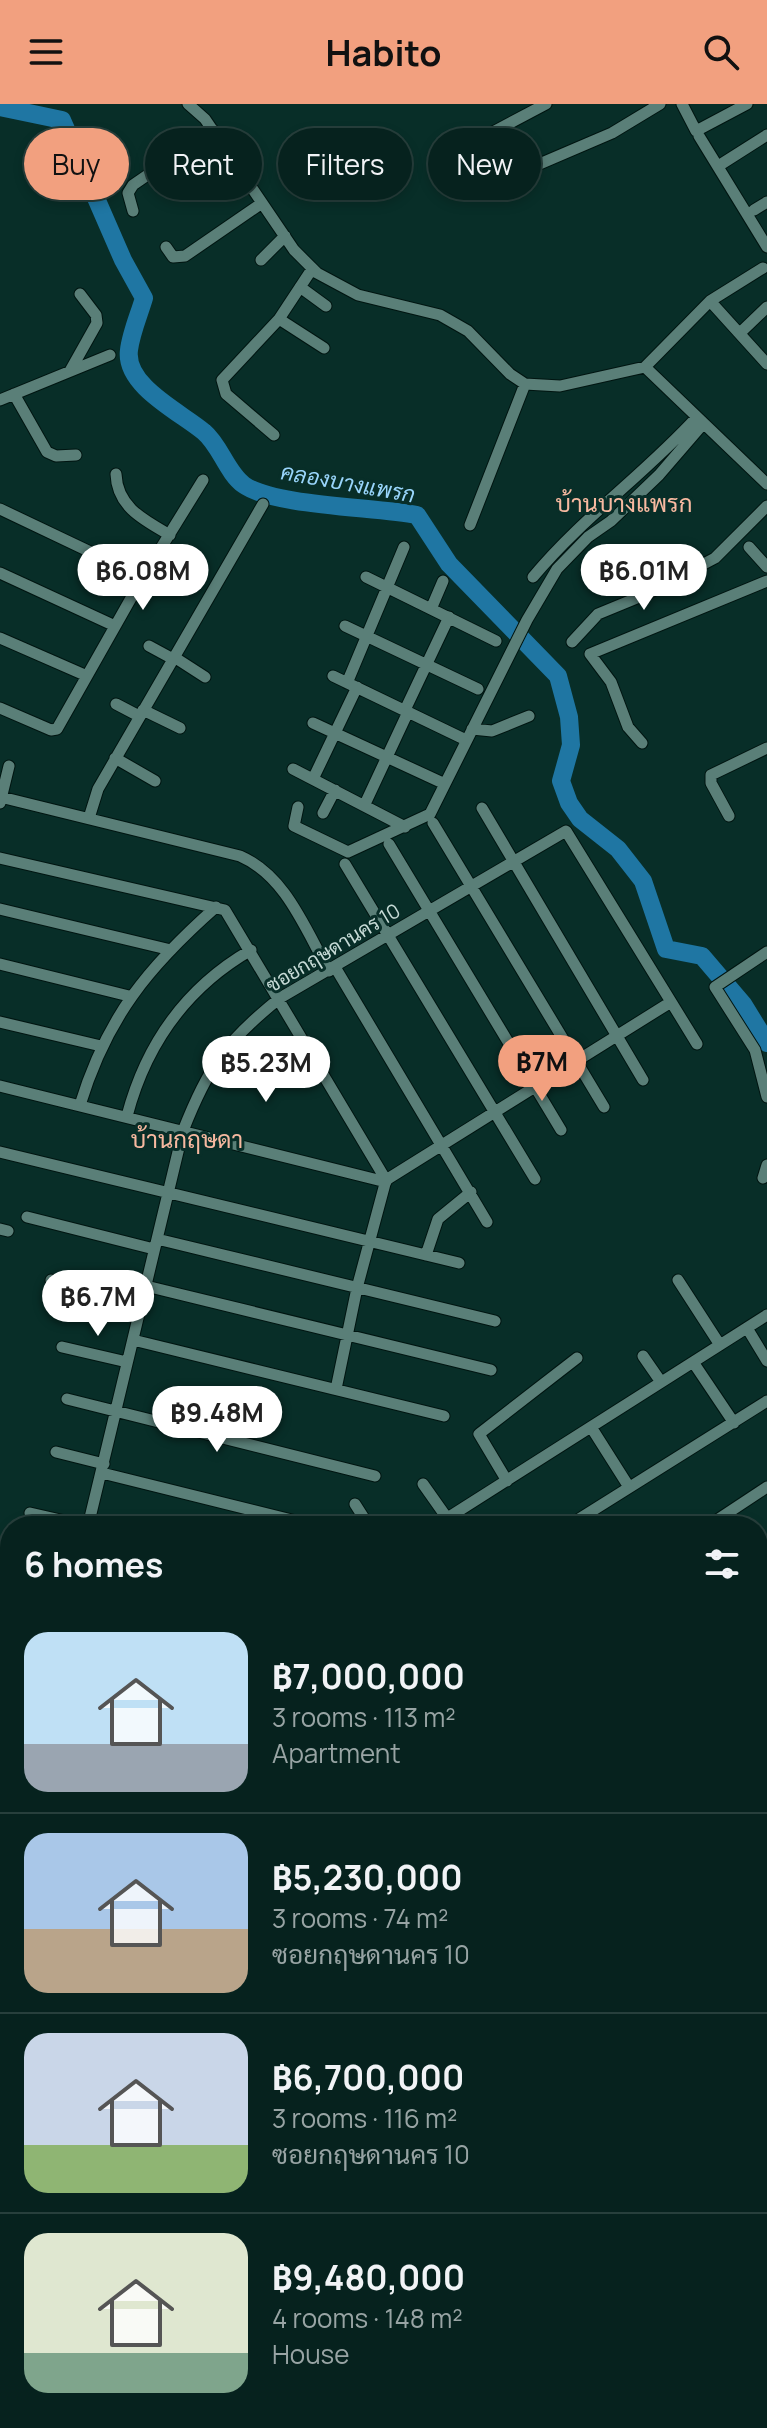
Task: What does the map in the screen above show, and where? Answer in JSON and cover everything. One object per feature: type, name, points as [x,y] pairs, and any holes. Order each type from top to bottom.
[{"type":"street","points":[[188,104],[211,128]]},
{"type":"street","points":[[546,104],[476,141],[477,154],[502,180],[612,133],[660,104]]},
{"type":"street","points":[[682,104],[696,131],[747,104]]},
{"type":"street","points":[[723,163],[767,135]]},
{"type":"street","points":[[699,136],[767,247]]},
{"type":"street","points":[[133,211],[128,193],[145,177]]},
{"type":"street","points":[[260,200],[312,269],[358,295],[440,315],[468,331],[510,374],[525,384],[560,386],[645,367],[710,301],[763,268]]},
{"type":"street","points":[[754,210],[767,202]]},
{"type":"street","points":[[166,247],[173,257],[185,256],[262,203]]},
{"type":"street","points":[[261,260],[285,236]]},
{"type":"street","points":[[274,435],[226,394],[222,380],[279,319],[312,269]]},
{"type":"street","points":[[300,287],[326,306]]},
{"type":"street","points":[[70,371],[97,323],[96,315],[80,294]]},
{"type":"street","points":[[710,301],[741,332],[752,352],[767,364]]},
{"type":"street","points":[[741,332],[767,307]]},
{"type":"street","points":[[279,319],[324,348]]},
{"type":"street","points":[[0,400],[110,355]]},
{"type":"street","points":[[645,367],[767,484]]},
{"type":"street","points":[[470,525],[525,384]]},
{"type":"street","points":[[14,394],[47,452],[56,456],[76,455]]},
{"type":"street","points":[[533,577],[594,511],[636,480],[700,420]]},
{"type":"street","points":[[298,807],[294,826],[340,851],[353,851],[430,814],[515,643],[557,569],[588,537],[611,521],[659,475],[700,420]]},
{"type":"street","points":[[116,474],[118,495],[124,503],[170,535]]},
{"type":"street","points":[[0,708],[51,730],[57,729],[143,577],[203,480]]},
{"type":"street","points":[[89,818],[98,789],[115,758],[263,504]]},
{"type":"street","points":[[572,642],[598,614],[649,593],[715,558],[767,506]]},
{"type":"street","points":[[0,509],[143,577]]},
{"type":"street","points":[[313,779],[335,734],[368,635],[404,547]]},
{"type":"street","points":[[749,547],[767,567]]},
{"type":"street","points":[[0,573],[115,626]]},
{"type":"street","points":[[366,577],[496,641]]},
{"type":"street","points":[[431,609],[443,581]]},
{"type":"street","points":[[642,743],[628,727],[611,682],[590,654],[767,581]]},
{"type":"street","points":[[365,804],[449,617]]},
{"type":"street","points":[[345,626],[478,689]]},
{"type":"street","points":[[0,638],[87,676]]},
{"type":"street","points":[[149,646],[205,677]]},
{"type":"street","points":[[333,676],[407,711],[469,734],[492,731],[529,716]]},
{"type":"street","points":[[116,704],[180,728]]},
{"type":"street","points":[[313,723],[445,784]]},
{"type":"street","points":[[729,816],[711,783],[711,775],[767,748]]},
{"type":"street","points":[[115,758],[155,781]]},
{"type":"street","points":[[9,766],[1,800],[89,818],[240,856],[259,864],[282,890],[487,1222]]},
{"type":"street","points":[[293,769],[405,827]]},
{"type":"street","points":[[323,813],[335,790]]},
{"type":"street","points":[[482,808],[643,1080]]},
{"type":"street","points":[[433,823],[604,1107]]},
{"type":"street","name":"ซอยกฤษดานคร 10","points":[[91,1516],[183,1131],[199,1090],[221,1053],[243,1027],[280,998],[566,831],[671,1002]]},
{"type":"street","points":[[389,844],[561,1130]]},
{"type":"street","points":[[0,858],[216,907],[232,917],[386,1181]]},
{"type":"street","points":[[345,864],[535,1179]]},
{"type":"street","points":[[80,1105],[101,1046],[129,996],[216,907]]},
{"type":"street","points":[[0,909],[171,950]]},
{"type":"street","points":[[127,1116],[143,1066],[165,1027],[228,963],[251,950]]},
{"type":"street","points":[[767,952],[715,986],[755,1050],[767,1097]]},
{"type":"street","points":[[0,964],[129,996]]},
{"type":"street","points":[[336,1389],[368,1242],[386,1181],[440,1143],[671,1002],[697,1044]]},
{"type":"street","points":[[0,1022],[101,1046]]},
{"type":"street","points":[[221,1053],[265,1086],[310,1048]]},
{"type":"street","points":[[0,1086],[386,1181]]},
{"type":"street","points":[[0,1152],[459,1263]]},
{"type":"street","points":[[763,1178],[767,1165]]},
{"type":"street","points":[[426,1255],[438,1219],[471,1192]]},
{"type":"street","points":[[27,1217],[495,1321]]},
{"type":"street","points":[[51,1280],[141,1303]]},
{"type":"street","points":[[678,1280],[720,1345]]},
{"type":"street","points":[[146,1286],[491,1370]]},
{"type":"street","points":[[450,1516],[767,1315]]},
{"type":"street","points":[[747,1328],[767,1361]]},
{"type":"street","points":[[133,1340],[444,1416]]},
{"type":"street","points":[[62,1347],[127,1362]]},
{"type":"street","points":[[643,1356],[661,1382]]},
{"type":"street","points":[[507,1481],[479,1434],[577,1358]]},
{"type":"street","points":[[693,1362],[734,1423]]},
{"type":"street","points":[[67,1399],[375,1476]]},
{"type":"street","points":[[584,1516],[767,1401]]},
{"type":"street","points":[[591,1427],[629,1487]]},
{"type":"street","points":[[56,1452],[103,1469],[278,1516]]},
{"type":"street","points":[[423,1484],[446,1516]]},
{"type":"street","points":[[723,1516],[767,1487]]},
{"type":"street","points":[[355,1504],[363,1516]]},
{"type":"street","points":[[30,1513],[43,1516]]},
{"type":"waterway","name":"คลองบางแพรก","points":[[0,107],[62,120],[123,260],[144,298],[129,350],[130,363],[145,387],[204,432],[238,480],[258,492],[301,502],[417,515],[449,564],[558,676],[569,717],[571,745],[561,781],[569,803],[580,819],[618,849],[643,881],[666,949],[702,956],[743,1004],[767,1043]]},
{"type":"district","name":"บ้านบางแพรก","points":[[624,504]]},
{"type":"district","name":"บ้านกฤษดา","points":[[187,1140]]}]
